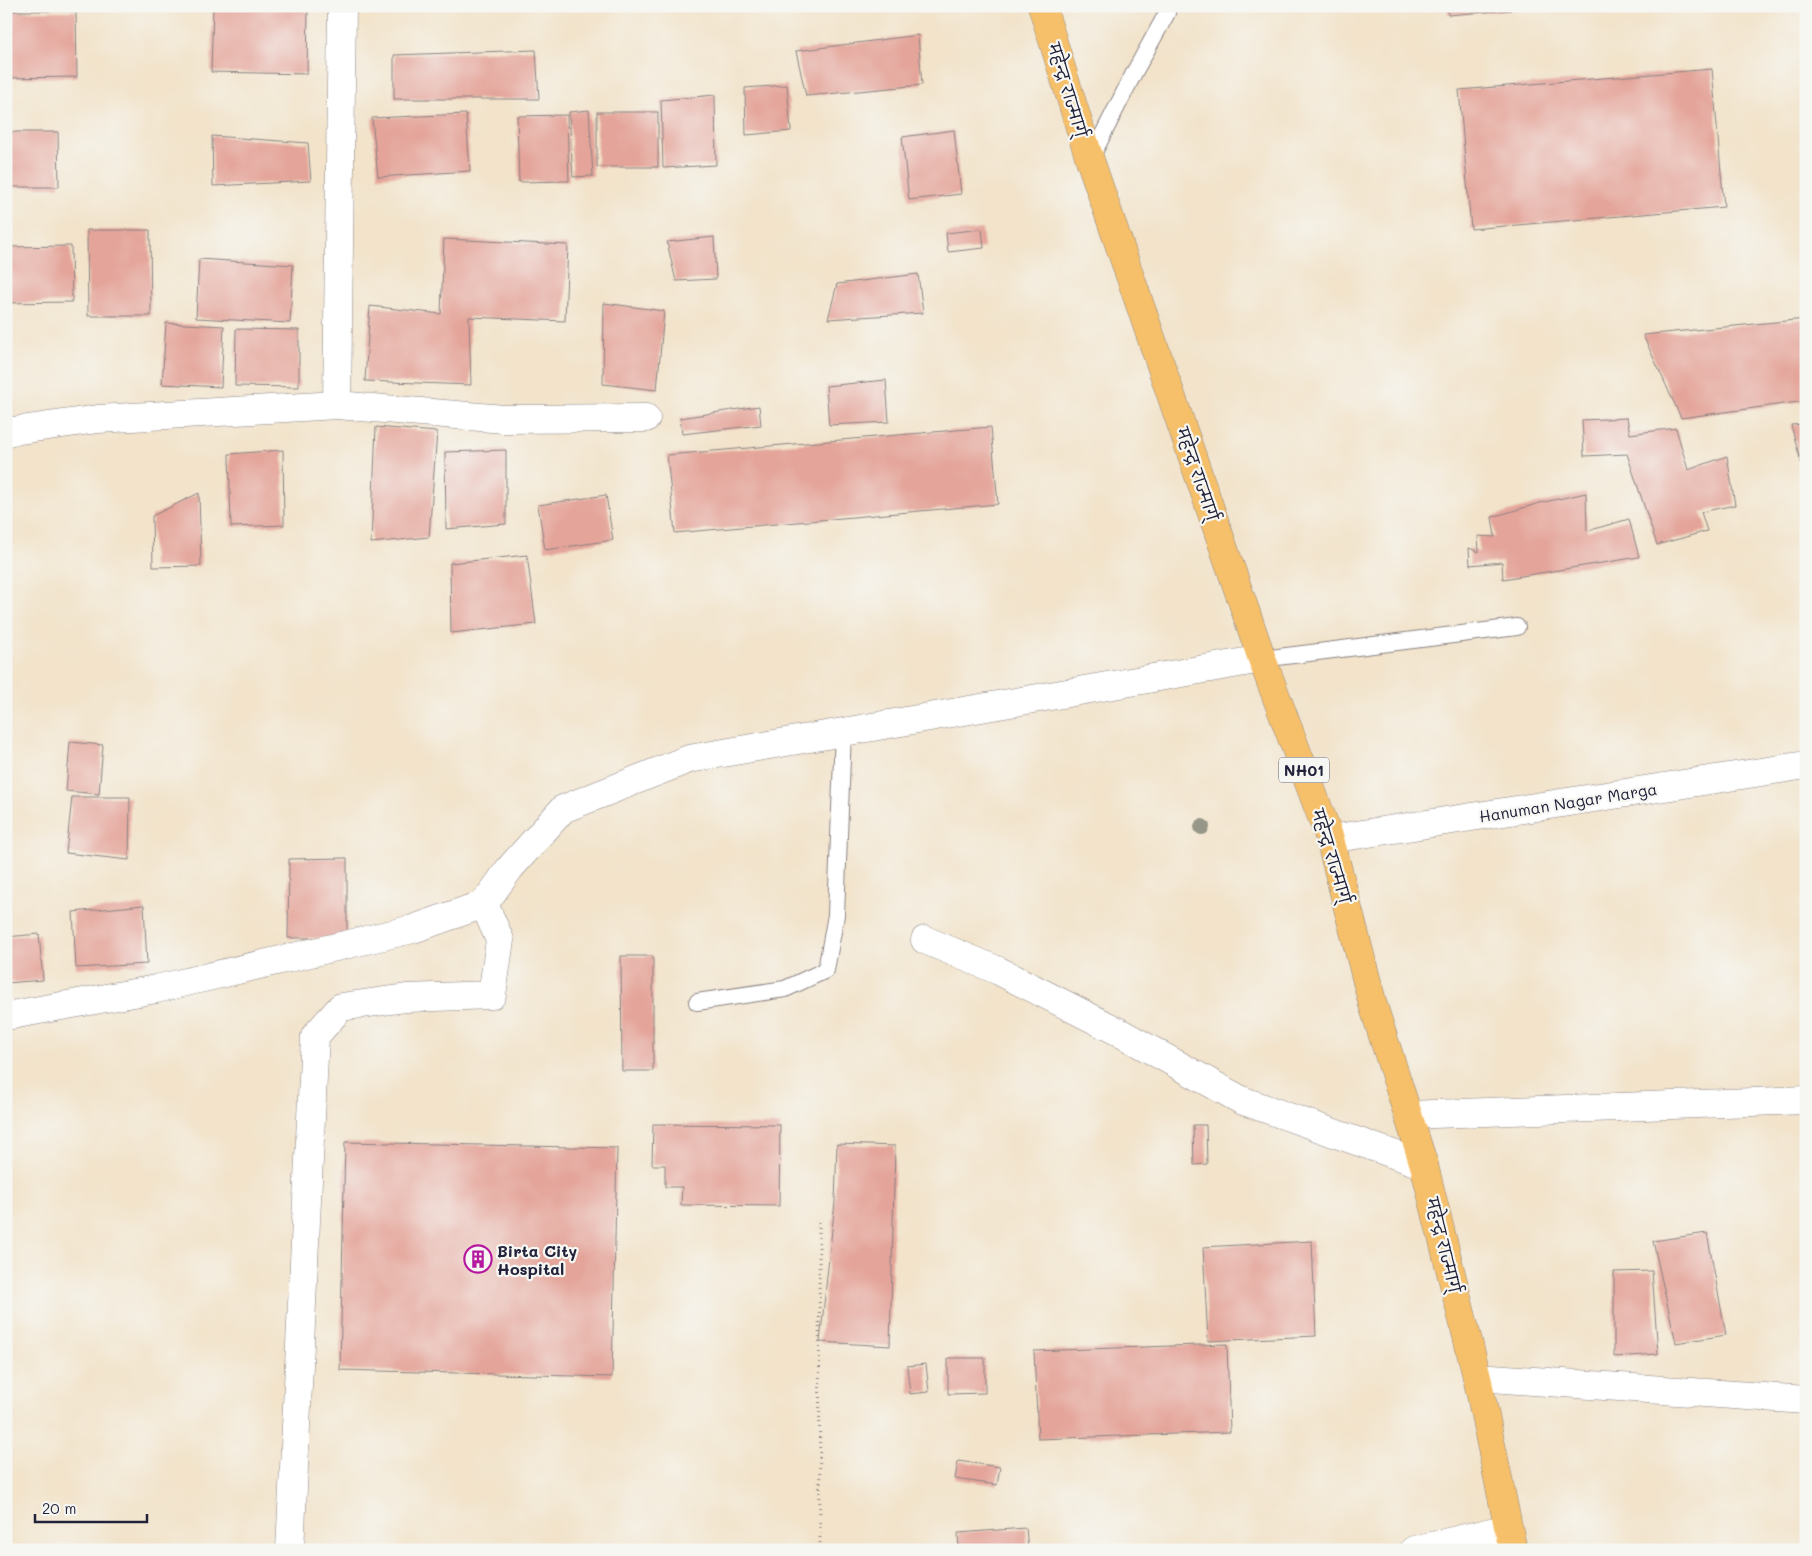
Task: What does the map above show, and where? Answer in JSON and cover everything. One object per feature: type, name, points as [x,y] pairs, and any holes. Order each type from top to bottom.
[{"type":"highway","name":"महेन्द्र राज्मार्ग्","points":[[1042,6],[1090,160],[1262,659],[1330,839],[1373,1005],[1424,1165],[1477,1378],[1510,1539]]},
{"type":"street","points":[[338,405],[342,6]]},
{"type":"street","points":[[6,432],[98,418],[338,405],[504,419],[646,418]]},
{"type":"street","points":[[6,1016],[156,989],[414,929],[484,904],[510,868],[563,809],[689,759],[1262,659]]},
{"type":"street","name":"Hanuman Nagar Marga","points":[[1330,839],[1805,770]]},
{"type":"street","points":[[290,1550],[315,1036],[341,1007],[406,998],[492,995],[500,940],[484,904]]},
{"type":"street","points":[[925,940],[999,971],[1117,1031],[1241,1100],[1424,1165]]},
{"type":"street","points":[[1408,1115],[1806,1100]]},
{"type":"street","points":[[1477,1378],[1806,1400]]},
{"type":"street","points":[[1414,1550],[1510,1539]]},
{"type":"lane","points":[[1090,160],[1167,13],[1167,6]]},
{"type":"lane","points":[[1262,659],[1517,626]]},
{"type":"lane","points":[[697,1002],[784,989],[826,970],[836,915],[843,731]]},
{"type":"path","points":[[819,1222],[820,1550]]},
{"type":"building","points":[[213,6],[308,8],[307,74],[211,72]]},
{"type":"building","points":[[1447,6],[1510,6],[1511,10],[1448,15]]},
{"type":"building","points":[[6,11],[76,11],[77,77],[6,78]]},
{"type":"building","points":[[918,35],[922,85],[806,96],[796,51]]},
{"type":"building","points":[[536,50],[539,99],[394,99],[394,55]]},
{"type":"building","points":[[1712,69],[1724,207],[1471,229],[1459,90]]},
{"type":"building","points":[[787,85],[791,131],[746,135],[745,88]]},
{"type":"building","points":[[715,95],[716,165],[663,168],[661,100]]},
{"type":"building","points":[[589,110],[593,176],[573,177],[569,112]]},
{"type":"building","points":[[597,112],[658,112],[658,167],[597,167]]},
{"type":"building","points":[[466,114],[470,171],[378,177],[372,118]]},
{"type":"building","points":[[567,115],[569,181],[519,182],[517,116]]},
{"type":"building","points":[[954,130],[961,194],[909,200],[902,137]]},
{"type":"building","points":[[6,132],[58,132],[59,187],[6,187]]},
{"type":"building","points":[[212,136],[308,143],[311,181],[213,186]]},
{"type":"building","points":[[982,229],[984,248],[948,252],[946,233]]},
{"type":"building","points":[[87,230],[150,230],[151,316],[88,316]]},
{"type":"building","points":[[714,237],[716,279],[676,281],[667,242]]},
{"type":"building","points":[[444,239],[568,245],[565,321],[469,317],[471,385],[365,381],[370,306],[441,314]]},
{"type":"building","points":[[71,246],[72,302],[6,303],[6,247]]},
{"type":"building","points":[[199,259],[293,265],[290,323],[196,318]]},
{"type":"building","points":[[918,274],[923,313],[828,319],[837,284]]},
{"type":"building","points":[[604,303],[664,311],[657,390],[603,384]]},
{"type":"building","points":[[1806,319],[1806,401],[1681,418],[1643,335]]},
{"type":"building","points":[[166,323],[224,326],[221,387],[162,384]]},
{"type":"building","points":[[236,329],[299,330],[299,387],[235,386]]},
{"type":"building","points":[[886,380],[889,422],[829,425],[826,386]]},
{"type":"building","points":[[759,406],[761,425],[682,434],[680,418]]},
{"type":"building","points":[[1627,418],[1630,434],[1676,428],[1688,470],[1727,456],[1735,505],[1701,512],[1707,531],[1657,545],[1627,454],[1584,456],[1582,420]]},
{"type":"building","points":[[1806,424],[1806,477],[1805,477],[1791,425]]},
{"type":"building","points":[[376,427],[437,432],[429,537],[371,543]]},
{"type":"building","points":[[991,427],[998,504],[675,533],[667,455]]},
{"type":"building","points":[[283,450],[284,525],[231,527],[229,454]]},
{"type":"building","points":[[506,450],[506,524],[446,529],[445,452]]},
{"type":"building","points":[[199,493],[201,566],[153,567],[152,516]]},
{"type":"building","points":[[1586,493],[1587,531],[1629,519],[1639,557],[1503,579],[1502,562],[1470,565],[1469,548],[1479,552],[1478,536],[1495,537],[1492,517],[1540,503]]},
{"type":"building","points":[[606,495],[613,540],[545,550],[538,505]]},
{"type":"building","points":[[527,555],[536,624],[451,633],[450,563]]},
{"type":"building","points":[[70,742],[103,745],[99,794],[66,791]]},
{"type":"building","points":[[72,797],[130,797],[129,860],[66,853]]},
{"type":"building","points":[[347,858],[347,938],[288,938],[289,859]]},
{"type":"building","points":[[144,905],[147,964],[76,968],[73,912]]},
{"type":"building","points":[[39,934],[43,980],[6,983],[6,937]]},
{"type":"building","points":[[621,956],[653,956],[653,1071],[622,1071]]},
{"type":"building","points":[[653,1124],[780,1125],[779,1206],[681,1205],[682,1187],[665,1187],[665,1165],[652,1165]]},
{"type":"building","points":[[1193,1125],[1206,1125],[1207,1164],[1194,1165]]},
{"type":"building","name":"Birta City Hospital","points":[[345,1142],[617,1148],[612,1377],[340,1370]]},
{"type":"building","points":[[837,1144],[895,1146],[890,1346],[820,1342],[835,1202]]},
{"type":"building","points":[[1707,1233],[1726,1335],[1676,1343],[1653,1241]]},
{"type":"building","points":[[1312,1241],[1316,1336],[1208,1341],[1203,1247]]},
{"type":"building","points":[[1652,1271],[1658,1354],[1614,1357],[1614,1272]]},
{"type":"building","points":[[1227,1344],[1230,1432],[1038,1439],[1034,1351]]},
{"type":"building","points":[[948,1358],[985,1358],[985,1393],[948,1394]]},
{"type":"building","points":[[926,1364],[929,1392],[910,1394],[907,1366]]},
{"type":"building","points":[[958,1461],[1000,1467],[997,1485],[955,1479]]},
{"type":"building","points":[[1026,1528],[1028,1550],[959,1550],[958,1533]]},
{"type":"building","points":[[1692,1547],[1783,1547],[1783,1550],[1692,1550]]},
{"type":"place","name":"Birta City Hospital","points":[[478,1259]]}]
